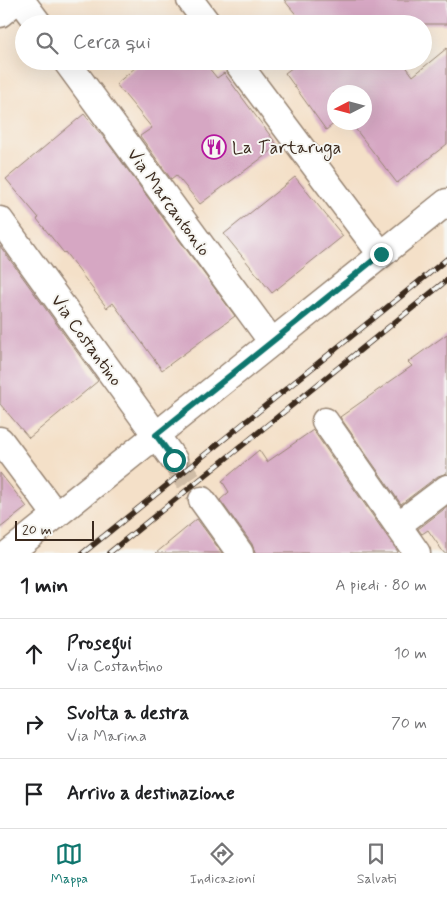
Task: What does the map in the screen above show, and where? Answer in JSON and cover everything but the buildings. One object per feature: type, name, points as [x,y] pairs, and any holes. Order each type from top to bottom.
[{"type":"street","points":[[0,14],[17,0]]},
{"type":"street","points":[[21,0],[32,15]]},
{"type":"street","points":[[190,0],[201,15]]},
{"type":"street","name":"Via Marcantonio","points":[[73,70],[272,342]]},
{"type":"street","points":[[243,70],[381,254]]},
{"type":"street","points":[[9,553],[447,202]]},
{"type":"street","name":"Via Costantino","points":[[0,220],[174,460]]},
{"type":"street","points":[[325,421],[417,553]]},
{"type":"street","points":[[0,440],[56,515]]},
{"type":"street","points":[[398,525],[447,488]]},
{"type":"street","points":[[202,500],[240,553]]},
{"type":"tunnel","points":[[174,460],[202,500]]},
{"type":"railway","points":[[83,553],[447,259]]},
{"type":"railway","points":[[109,553],[447,280]]},
{"type":"place","name":"La Tartaruga","points":[[214,147]]},
{"type":"route","points":[[174,460],[156,435],[381,254]]}]
